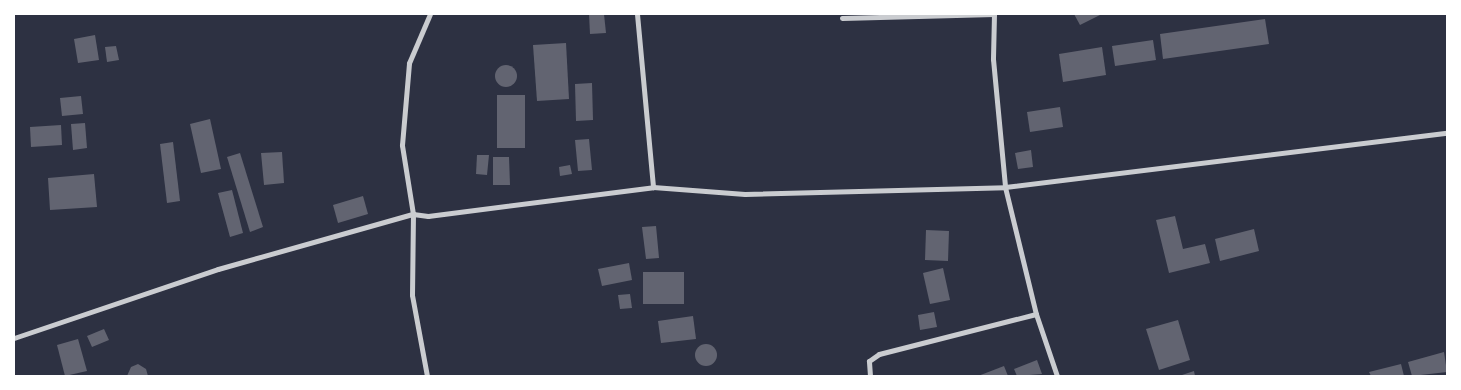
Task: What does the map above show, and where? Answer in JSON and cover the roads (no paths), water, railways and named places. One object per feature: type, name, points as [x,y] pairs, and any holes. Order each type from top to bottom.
[{"type":"street","points":[[427,376],[412,295],[413,214],[402,145],[409,63],[430,14]]},
{"type":"street","points":[[637,14],[653,187]]},
{"type":"street","points":[[842,18],[994,14],[993,59],[1005,187],[1036,314],[1057,376]]},
{"type":"street","points":[[14,338],[218,269],[413,214],[428,216],[653,187],[745,194],[1005,187],[1447,133]]},
{"type":"street","points":[[870,376],[869,361],[880,354],[1036,314]]}]
